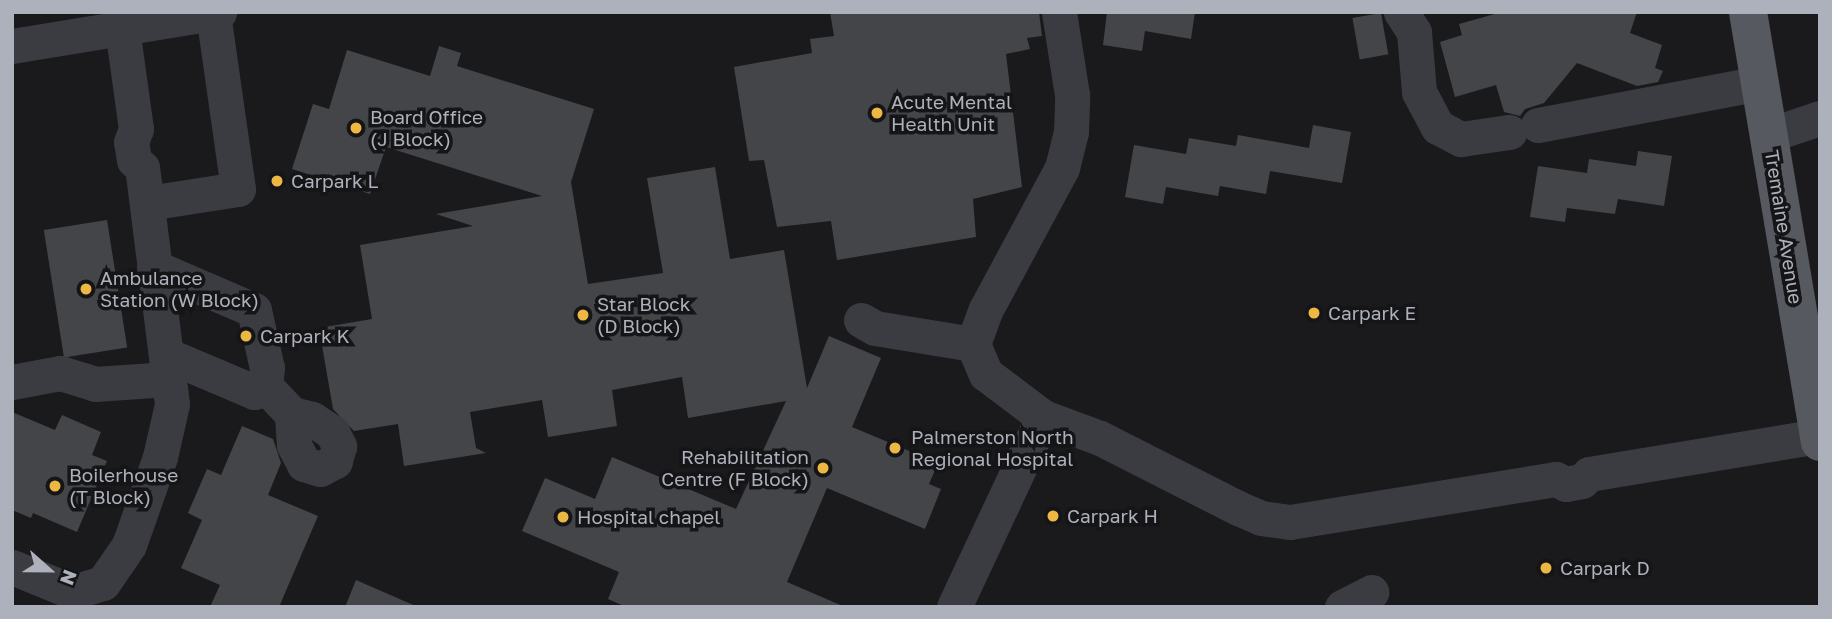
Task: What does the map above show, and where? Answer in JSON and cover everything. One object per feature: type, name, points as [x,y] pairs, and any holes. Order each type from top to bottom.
[{"type":"main road","name":"Tremaine Avenue","points":[[1748,12],[1819,439]]},
{"type":"street","points":[[12,46],[129,22],[219,12]]},
{"type":"street","points":[[1059,12],[1072,95],[1072,132],[1062,167],[986,309],[973,344],[986,374],[1043,417],[1100,438],[1261,518],[1290,522],[1819,439]]},
{"type":"street","points":[[1401,12],[1414,32],[1419,92],[1438,127],[1461,139],[1760,83]]},
{"type":"street","points":[[148,203],[238,189],[213,13]]},
{"type":"street","points":[[12,568],[73,592],[103,583],[130,545],[160,457],[172,404],[148,203],[142,168],[134,160],[131,142],[136,129],[129,22]]},
{"type":"street","points":[[1769,135],[1820,118]]},
{"type":"street","points":[[154,267],[254,310],[267,369],[265,386]]},
{"type":"street","points":[[861,320],[874,328],[973,344]]},
{"type":"street","points":[[12,382],[60,373],[95,384],[167,367],[254,392],[265,386]]},
{"type":"street","points":[[265,386],[292,414]]},
{"type":"street","points":[[954,607],[1043,417]]},
{"type":"building","name":"Acute Mental Health Unit","points":[[830,12],[1039,12],[1042,36],[1027,38],[1030,49],[1006,54],[1022,187],[973,199],[976,237],[837,260],[831,221],[777,227],[764,160],[749,161],[734,67],[812,53],[810,39],[834,36]]},
{"type":"building","points":[[1107,12],[1195,12],[1191,39],[1145,31],[1142,51],[1103,45]]},
{"type":"building","points":[[1502,12],[1637,12],[1630,33],[1662,45],[1655,68],[1663,71],[1658,82],[1637,86],[1577,63],[1544,103],[1525,109],[1520,116],[1504,112],[1496,85],[1455,97],[1440,42],[1462,35],[1459,24]]},
{"type":"building","points":[[1381,13],[1388,54],[1360,59],[1352,18]]},
{"type":"building","points":[[439,46],[461,53],[457,66],[594,109],[571,182],[588,284],[663,273],[647,178],[715,167],[730,259],[784,250],[807,388],[829,336],[881,358],[852,427],[938,463],[929,484],[941,489],[925,529],[827,488],[787,582],[845,607],[626,607],[608,599],[619,572],[522,531],[545,478],[595,499],[612,457],[736,509],[786,401],[688,418],[682,377],[612,390],[617,426],[548,437],[542,400],[470,412],[476,448],[486,453],[404,466],[398,424],[354,431],[333,409],[319,328],[372,319],[360,245],[473,226],[436,214],[542,196],[386,147],[370,194],[292,169],[313,104],[329,109],[347,50],[430,76]]},
{"type":"building","points":[[1313,125],[1351,132],[1342,183],[1270,171],[1266,194],[1220,186],[1218,196],[1166,187],[1163,204],[1125,197],[1134,145],[1186,154],[1189,138],[1236,146],[1238,135],[1309,148]]},
{"type":"building","points":[[1638,151],[1672,156],[1664,206],[1618,199],[1615,214],[1567,208],[1565,222],[1530,217],[1538,166],[1587,173],[1589,159],[1636,166]]},
{"type":"building","name":"Ambulance Station (W Block)","points":[[107,220],[127,347],[64,357],[44,230]]},
{"type":"building","name":"Boilerhouse (T Block)","points":[[12,412],[55,430],[62,415],[101,432],[92,455],[107,461],[77,532],[33,513],[31,518],[12,510]]},
{"type":"building","points":[[242,426],[273,439],[281,463],[268,495],[318,516],[279,607],[210,607],[220,585],[181,568],[202,520],[188,513],[207,469],[221,475]]},
{"type":"building","points":[[356,580],[418,607],[345,607]]},
{"type":"place","name":"Acute Mental Health Unit","points":[[877,113]]},
{"type":"place","name":"Board Office (J Block)","points":[[356,128]]},
{"type":"place","name":"Carpark L","points":[[277,181]]},
{"type":"place","name":"Ambulance Station (W Block)","points":[[86,289]]},
{"type":"place","name":"Carpark E","points":[[1314,313]]},
{"type":"place","name":"Star Block (D Block)","points":[[583,315]]},
{"type":"place","name":"Carpark K","points":[[246,336]]},
{"type":"place","name":"Palmerston North Regional Hospital","points":[[895,448]]},
{"type":"place","name":"Rehabilitation Centre (F Block)","points":[[823,468]]},
{"type":"place","name":"Boilerhouse (T Block)","points":[[55,486]]},
{"type":"place","name":"Carpark H","points":[[1053,516]]},
{"type":"place","name":"Hospital chapel","points":[[563,517]]},
{"type":"place","name":"Carpark D","points":[[1546,568]]}]
